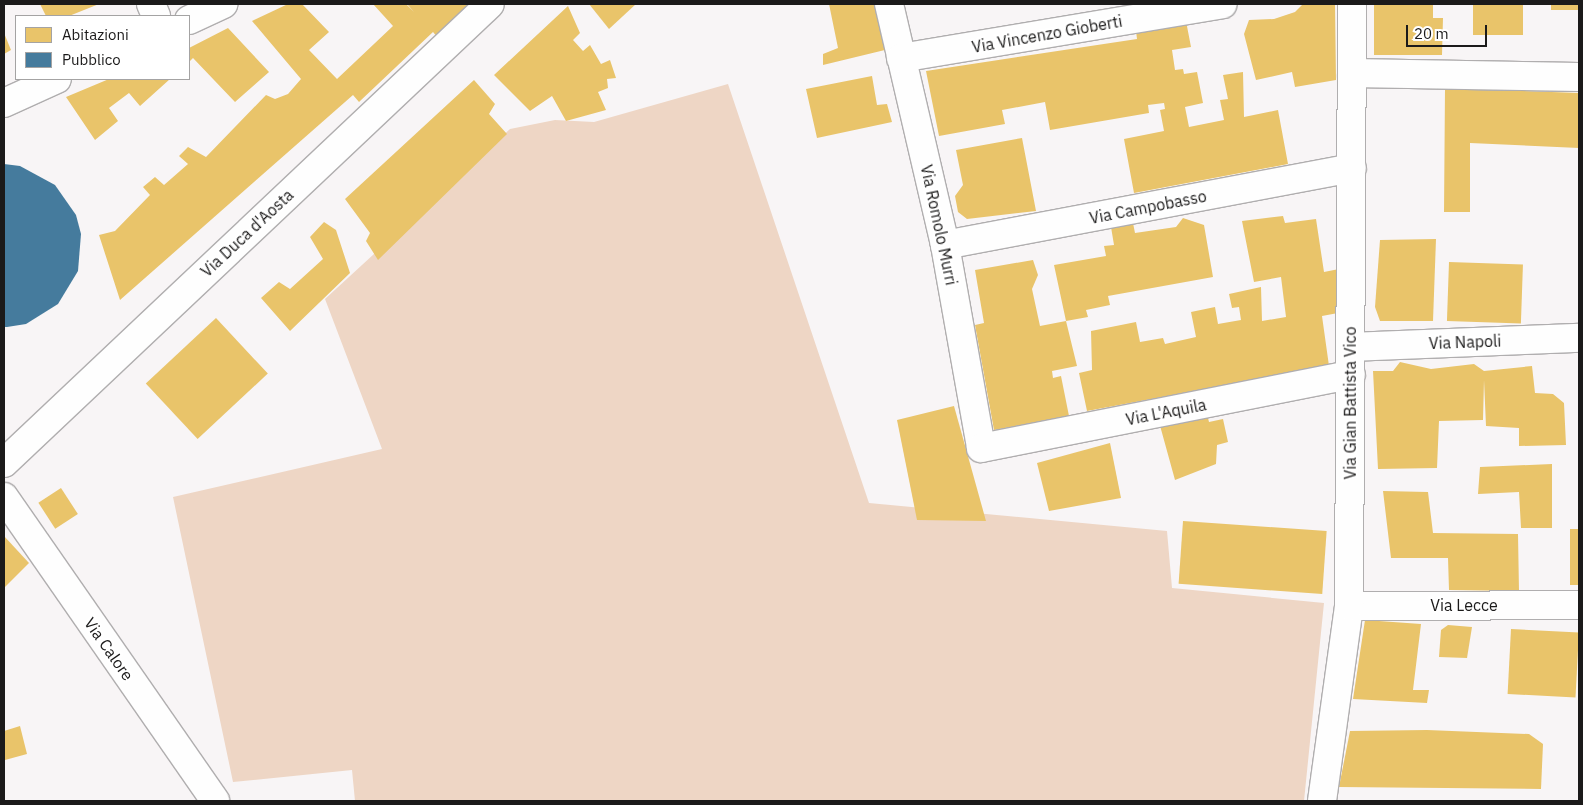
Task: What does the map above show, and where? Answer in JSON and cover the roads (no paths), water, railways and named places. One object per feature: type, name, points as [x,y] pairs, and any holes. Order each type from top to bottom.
[{"type":"street","points":[[190,20],[223,4]]},
{"type":"street","name":"Via Duca d'Aosta","points":[[4,463],[490,4]]},
{"type":"street","name":"Via Romolo Murri","points":[[889,4],[945,245],[981,448]]},
{"type":"street","name":"Via Vincenzo Gioberti","points":[[901,58],[1223,4]]},
{"type":"street","name":"Via Gian Battista Vico","points":[[1322,801],[1349,606],[1352,4]]},
{"type":"street","points":[[1352,73],[1579,77]]},
{"type":"street","points":[[4,103],[55,80]]},
{"type":"street","name":"Via Campobasso","points":[[945,245],[1352,168]]},
{"type":"street","name":"Via Napoli","points":[[1351,347],[1579,338]]},
{"type":"street","name":"Via L'Aquila","points":[[981,448],[1351,375]]},
{"type":"street","name":"Via Calore","points":[[4,497],[215,801]]},
{"type":"street","name":"Via Lecce","points":[[1349,606],[1579,605]]}]
